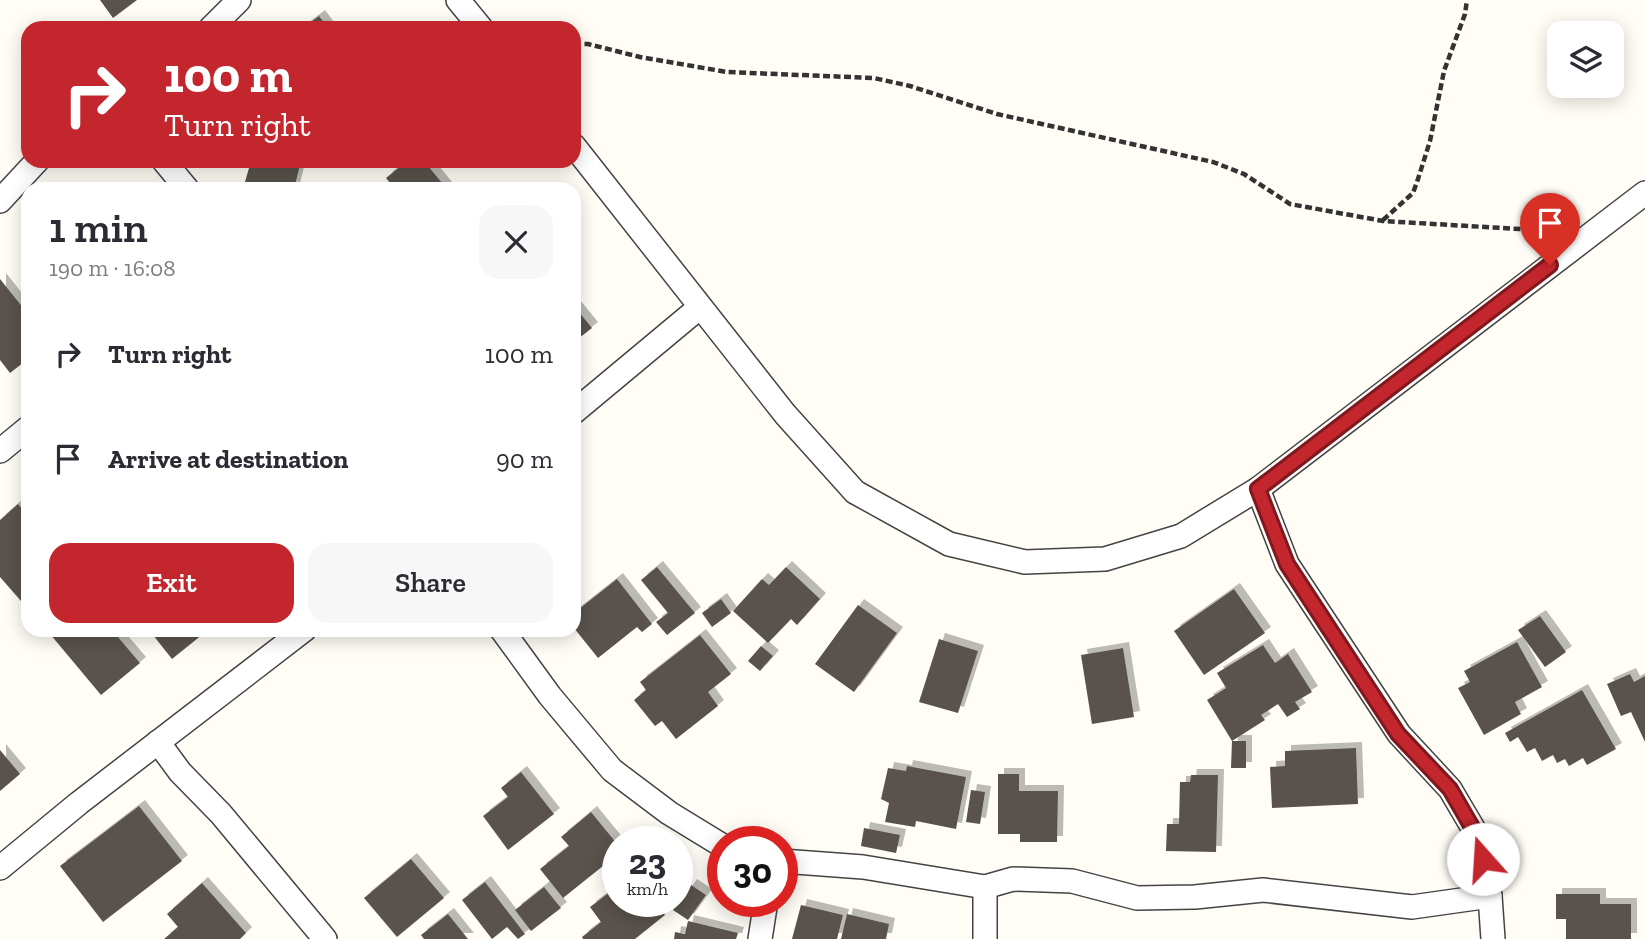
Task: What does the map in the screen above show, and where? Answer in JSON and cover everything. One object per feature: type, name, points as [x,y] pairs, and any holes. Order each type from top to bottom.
[{"type":"street","points":[[218,21],[239,0]]},
{"type":"street","points":[[458,0],[475,21]]},
{"type":"street","points":[[581,155],[785,414],[855,492],[949,544],[1025,562],[1105,559],[1181,536],[1258,489],[1645,193]]},
{"type":"street","points":[[0,201],[31,168]]},
{"type":"street","points":[[170,168],[181,182]]},
{"type":"street","points":[[581,406],[700,307]]},
{"type":"street","points":[[0,451],[21,434]]},
{"type":"street","points":[[1258,489],[1287,564],[1398,734],[1450,789],[1480,841],[1490,896],[1493,939]]},
{"type":"street","points":[[0,867],[295,637]]},
{"type":"street","points":[[507,637],[550,696],[612,769],[669,813],[707,836]]},
{"type":"street","points":[[158,742],[180,772],[221,814],[326,939]]},
{"type":"street","points":[[798,862],[863,867],[985,887],[1013,879],[1072,881],[1137,898],[1195,897],[1263,890],[1412,907],[1490,896]]},
{"type":"street","points":[[985,887],[985,939]]},
{"type":"street","points":[[760,939],[763,917]]},
{"type":"path","points":[[1383,220],[1413,193],[1418,180],[1430,141],[1444,71],[1465,14],[1467,0]]},
{"type":"path","points":[[581,44],[727,72],[874,78],[910,86],[997,114],[1213,162],[1244,174],[1290,204],[1383,220],[1592,233]]},
{"type":"building","points":[[100,0],[137,0],[113,18]]},
{"type":"building","points":[[249,168],[299,168],[296,182],[245,182]]},
{"type":"building","points":[[398,168],[430,168],[441,182],[389,182],[386,178]]},
{"type":"building","points":[[0,279],[21,305],[21,364],[10,373],[0,360]]},
{"type":"building","points":[[581,315],[592,328],[581,337]]},
{"type":"building","points":[[18,504],[21,508],[21,601],[0,577],[0,520]]},
{"type":"building","points":[[657,567],[695,613],[667,635],[656,622],[668,613],[641,580]]},
{"type":"building","points":[[786,567],[820,599],[797,625],[791,619],[768,643],[733,611],[762,579],[769,585]]},
{"type":"building","points":[[617,579],[652,624],[642,632],[637,627],[598,658],[581,637],[581,607]]},
{"type":"building","points":[[1234,589],[1265,633],[1204,675],[1174,631]]},
{"type":"building","points":[[721,599],[731,613],[712,627],[702,613]]},
{"type":"building","points":[[858,605],[897,633],[854,692],[815,664]]},
{"type":"building","points":[[1540,616],[1566,652],[1545,667],[1518,630]]},
{"type":"building","points":[[700,635],[731,674],[708,692],[718,706],[676,739],[662,721],[655,726],[634,700],[646,690],[640,682]]},
{"type":"building","points":[[53,637],[118,637],[140,663],[101,695]]},
{"type":"building","points":[[155,637],[199,637],[172,659]]},
{"type":"building","points":[[939,639],[978,651],[958,713],[919,702]]},
{"type":"building","points":[[1517,642],[1542,687],[1515,702],[1521,714],[1484,735],[1458,688],[1470,682],[1464,671]]},
{"type":"building","points":[[1263,645],[1275,663],[1288,654],[1312,692],[1295,702],[1300,709],[1287,717],[1278,704],[1261,715],[1265,720],[1232,741],[1207,700],[1226,688],[1217,673]]},
{"type":"building","points":[[761,646],[773,656],[760,671],[748,661]]},
{"type":"building","points":[[1123,648],[1134,717],[1092,724],[1081,655]]},
{"type":"building","points":[[1630,674],[1634,682],[1645,676],[1645,742],[1631,712],[1621,716],[1607,684]]},
{"type":"building","points":[[1582,690],[1616,749],[1587,765],[1583,758],[1569,766],[1565,759],[1557,763],[1553,755],[1542,761],[1535,748],[1527,752],[1518,737],[1510,742],[1505,733]]},
{"type":"building","points":[[1232,741],[1246,741],[1246,768],[1231,768]]},
{"type":"building","points":[[1356,748],[1358,804],[1272,808],[1270,767],[1285,766],[1285,751]]},
{"type":"building","points":[[0,750],[20,774],[0,791]]},
{"type":"building","points":[[907,766],[966,777],[956,829],[916,821],[915,827],[885,822],[889,803],[881,799],[888,768],[906,771]]},
{"type":"building","points":[[521,772],[554,814],[508,850],[483,816],[508,797],[501,788]]},
{"type":"building","points":[[998,774],[1019,774],[1019,791],[1058,791],[1057,842],[1020,842],[1020,834],[998,834]]},
{"type":"building","points":[[1191,775],[1218,775],[1216,852],[1166,851],[1167,824],[1179,824],[1180,782],[1190,782]]},
{"type":"building","points":[[971,790],[985,792],[980,824],[966,822]]},
{"type":"building","points":[[139,806],[182,861],[103,922],[60,866]]},
{"type":"building","points":[[591,812],[602,826],[602,867],[563,898],[540,869],[569,846],[561,837]]},
{"type":"building","points":[[864,828],[900,835],[896,853],[861,846]]},
{"type":"building","points":[[411,859],[444,898],[397,937],[364,898]]},
{"type":"building","points":[[485,882],[525,934],[518,939],[507,927],[492,939],[462,900]]},
{"type":"building","points":[[202,883],[246,933],[240,939],[164,939],[178,927],[167,914]]},
{"type":"building","points":[[693,886],[706,895],[693,913]]},
{"type":"building","points":[[544,887],[561,908],[531,931],[515,910]]},
{"type":"building","points":[[1556,894],[1600,894],[1600,904],[1631,904],[1631,939],[1566,939],[1566,919],[1556,919]]},
{"type":"building","points":[[602,898],[602,917],[662,917],[635,939],[583,939],[582,937],[601,922],[590,907]]},
{"type":"building","points":[[801,905],[843,915],[837,939],[792,939]]},
{"type":"building","points":[[448,914],[468,939],[424,939],[421,935]]},
{"type":"building","points":[[847,914],[889,924],[886,939],[841,939]]},
{"type":"building","points":[[688,921],[738,933],[736,939],[674,939],[675,932],[685,934]]},
{"type":"route","points":[[1483,859],[1480,841],[1450,789],[1398,734],[1287,564],[1258,489],[1550,265]]}]
